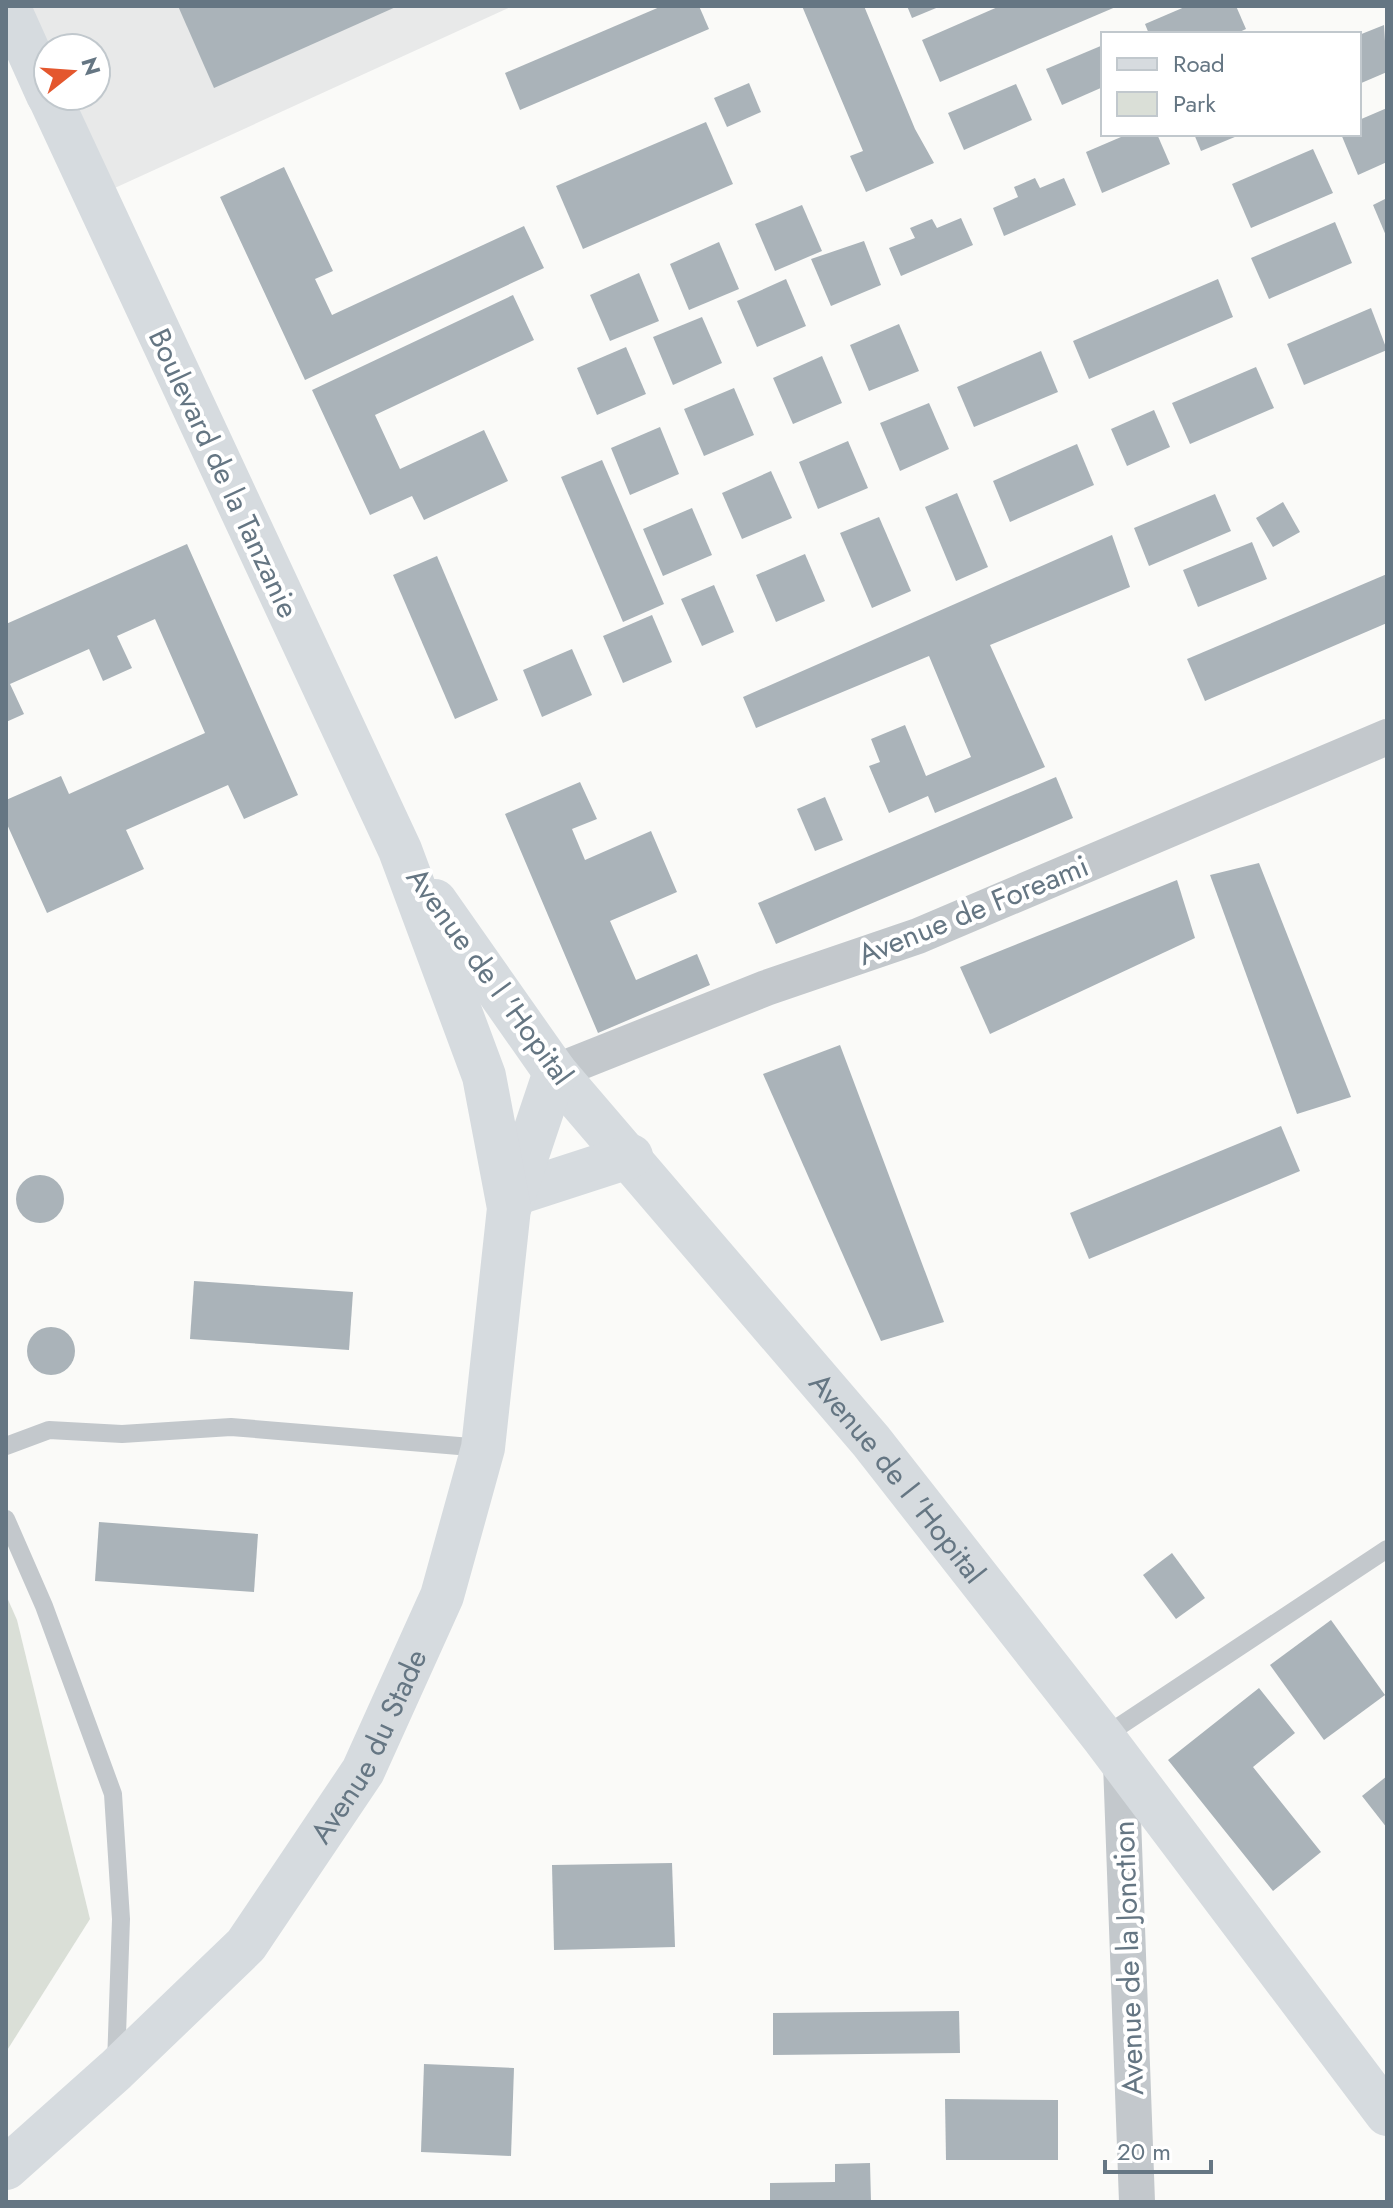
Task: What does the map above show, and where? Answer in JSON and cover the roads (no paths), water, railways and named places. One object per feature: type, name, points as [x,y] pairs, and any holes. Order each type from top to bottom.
[{"type":"street","name":"Boulevard de la Tanzanie","points":[[8,6],[32,59]]},
{"type":"street","name":"Boulevard de la Tanzanie","points":[[56,112],[400,850]]},
{"type":"street","name":"Avenue de Foreami","points":[[555,1072],[766,988],[918,936],[1387,737]]},
{"type":"street","name":"Avenue de l 'Hopital","points":[[400,850],[555,1072],[631,1156],[871,1441],[1112,1750],[1387,2114]]},
{"type":"street","name":"Avenue du Stade","points":[[400,850],[484,1076],[513,1200]]},
{"type":"street","name":"Avenue du Stade","points":[[6,2168],[116,2070],[246,1945],[363,1771],[442,1596],[483,1448],[513,1200],[555,1072]]},
{"type":"street","points":[[513,1200],[631,1156]]},
{"type":"street","name":"Avenue de la Jonction","points":[[1112,1750],[1137,2202]]},
{"type":"lane","points":[[6,1446],[49,1430],[122,1434],[231,1427],[483,1448]]},
{"type":"lane","points":[[6,1519],[44,1606],[113,1794],[121,1919],[116,2070]]},
{"type":"lane","points":[[1112,1750],[1387,1549]]}]
